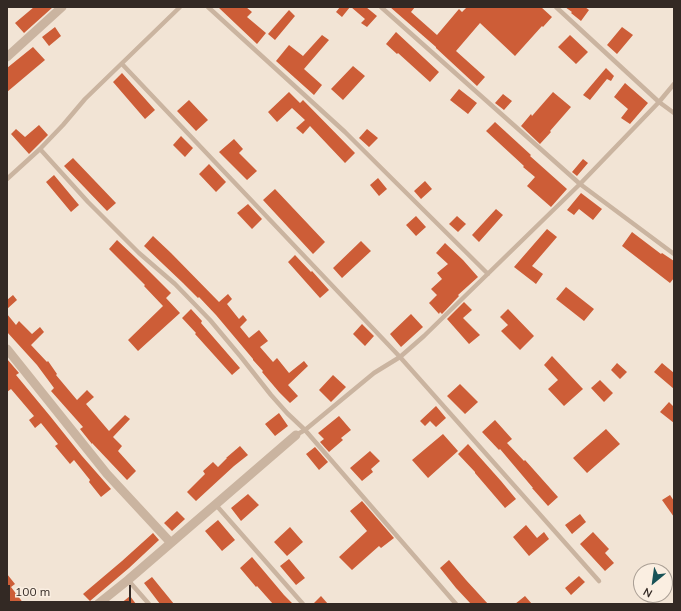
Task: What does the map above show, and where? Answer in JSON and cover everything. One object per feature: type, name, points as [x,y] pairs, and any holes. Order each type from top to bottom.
[{"type":"street","points":[[7,57],[62,7]]},
{"type":"street","points":[[7,349],[108,474],[171,543]]},
{"type":"street","points":[[98,604],[216,505],[296,435]]},
{"type":"lane","points":[[7,179],[40,150],[85,99],[180,7]]},
{"type":"lane","points":[[208,7],[344,132],[488,274]]},
{"type":"lane","points":[[381,7],[580,184],[674,254]]},
{"type":"lane","points":[[556,7],[659,102],[674,113]]},
{"type":"lane","points":[[122,64],[400,357],[599,581]]},
{"type":"lane","points":[[296,435],[306,430],[374,373],[400,357],[580,184],[659,102],[674,84]]},
{"type":"lane","points":[[40,150],[139,253],[194,302],[271,394],[306,430],[456,604]]},
{"type":"lane","points":[[216,505],[303,604]]},
{"type":"lane","points":[[128,580],[149,604]]},
{"type":"building","points":[[34,7],[53,7],[24,33],[15,23]]},
{"type":"building","points":[[218,7],[246,7],[252,12],[247,17],[266,33],[257,44]]},
{"type":"building","points":[[340,7],[350,7],[342,17],[336,12]]},
{"type":"building","points":[[351,7],[366,7],[377,16],[367,27],[361,23],[365,19]]},
{"type":"building","points":[[390,7],[415,7],[411,12],[437,35],[459,9],[462,12],[467,7],[541,7],[552,17],[515,56],[480,23],[456,51],[485,77],[477,86],[436,47]]},
{"type":"building","points":[[565,7],[585,7],[589,10],[581,21]]},
{"type":"building","points":[[289,10],[295,16],[275,40],[268,34]]},
{"type":"building","points":[[55,27],[61,36],[49,46],[42,37]]},
{"type":"building","points":[[622,27],[633,35],[617,54],[607,45]]},
{"type":"building","points":[[396,32],[439,72],[430,82],[386,44]]},
{"type":"building","points":[[322,35],[329,40],[304,69],[322,85],[314,95],[276,61],[289,45],[303,56]]},
{"type":"building","points":[[570,35],[588,52],[576,64],[558,47]]},
{"type":"building","points":[[33,47],[45,60],[7,92],[7,68]]},
{"type":"building","points":[[353,66],[365,76],[343,100],[331,89]]},
{"type":"building","points":[[606,68],[614,76],[611,81],[607,79],[590,100],[583,95]]},
{"type":"building","points":[[122,73],[155,110],[145,119],[113,82]]},
{"type":"building","points":[[625,83],[648,103],[630,124],[621,118],[628,109],[614,97]]},
{"type":"building","points":[[459,89],[477,103],[468,114],[450,100]]},
{"type":"building","points":[[289,92],[300,103],[303,100],[355,153],[345,163],[310,126],[303,134],[296,128],[305,120],[292,108],[277,122],[268,112]]},
{"type":"building","points":[[553,92],[571,107],[540,144],[521,126]]},
{"type":"building","points":[[503,94],[512,101],[504,110],[495,103]]},
{"type":"building","points":[[189,100],[208,120],[196,131],[177,111]]},
{"type":"building","points":[[495,122],[567,189],[551,207],[527,186],[535,177],[486,131]]},
{"type":"building","points":[[39,125],[48,135],[29,154],[11,134],[16,129],[25,137]]},
{"type":"building","points":[[367,129],[378,138],[369,147],[359,138]]},
{"type":"building","points":[[181,136],[193,148],[185,157],[173,145]]},
{"type":"building","points":[[234,139],[243,149],[239,153],[257,171],[247,180],[219,152]]},
{"type":"building","points":[[73,158],[116,203],[107,211],[64,166]]},
{"type":"building","points":[[583,159],[588,163],[577,176],[572,172]]},
{"type":"building","points":[[209,164],[226,182],[216,192],[199,174]]},
{"type":"building","points":[[54,175],[79,205],[71,212],[46,182]]},
{"type":"building","points":[[378,178],[387,189],[379,196],[370,185]]},
{"type":"building","points":[[425,181],[432,189],[421,199],[414,191]]},
{"type":"building","points":[[275,189],[325,242],[313,254],[263,200]]},
{"type":"building","points":[[581,193],[602,209],[593,220],[579,209],[574,215],[567,210]]},
{"type":"building","points":[[248,204],[262,219],[252,229],[237,213]]},
{"type":"building","points":[[496,209],[503,215],[479,242],[472,235]]},
{"type":"building","points":[[416,216],[426,227],[416,236],[406,225]]},
{"type":"building","points":[[457,216],[466,224],[458,232],[449,224]]},
{"type":"building","points":[[547,229],[557,237],[532,266],[543,274],[536,284],[514,267]]},
{"type":"building","points":[[632,232],[661,254],[662,253],[674,261],[674,278],[670,283],[622,246]]},
{"type":"building","points":[[153,236],[219,302],[228,294],[232,299],[227,304],[239,319],[243,315],[247,320],[240,327],[249,338],[259,330],[268,341],[260,347],[273,362],[277,358],[289,373],[304,361],[308,366],[288,385],[298,396],[290,403],[262,372],[263,371],[216,315],[199,297],[198,298],[144,246]]},
{"type":"building","points":[[117,240],[171,293],[166,298],[180,313],[138,351],[128,340],[163,306],[144,286],[145,285],[109,249]]},
{"type":"building","points":[[361,241],[371,251],[342,278],[333,268]]},
{"type":"building","points":[[445,243],[478,277],[458,295],[459,296],[442,314],[440,312],[439,314],[429,303],[437,295],[431,289],[442,279],[437,273],[448,264],[436,253]]},
{"type":"building","points":[[295,255],[329,290],[320,298],[288,262]]},
{"type":"building","points":[[566,287],[594,309],[584,321],[556,299]]},
{"type":"building","points":[[13,295],[17,300],[7,309],[7,300]]},
{"type":"building","points":[[464,302],[472,310],[463,318],[480,335],[469,344],[447,319]]},
{"type":"building","points":[[191,309],[202,321],[201,323],[240,368],[232,375],[182,318]]},
{"type":"building","points":[[508,309],[534,336],[520,350],[501,331],[508,325],[500,317]]},
{"type":"building","points":[[7,314],[16,325],[19,321],[32,334],[40,327],[44,332],[31,345],[47,362],[48,361],[57,374],[56,375],[77,400],[87,390],[94,397],[86,404],[109,431],[125,415],[130,419],[113,437],[122,446],[118,451],[136,471],[127,480],[92,444],[80,429],[83,427],[51,391],[54,388],[37,365],[7,332]]},
{"type":"building","points":[[411,314],[423,327],[401,347],[390,334]]},
{"type":"building","points":[[362,324],[374,336],[365,346],[353,334]]},
{"type":"building","points":[[552,356],[583,389],[564,406],[548,389],[558,380],[544,365]]},
{"type":"building","points":[[7,359],[19,373],[16,375],[111,489],[101,497],[74,460],[70,464],[55,446],[58,444],[41,423],[35,428],[29,420],[34,416],[11,389],[7,392]]},
{"type":"building","points":[[617,363],[627,372],[620,379],[611,370]]},
{"type":"building","points":[[662,363],[674,373],[674,389],[654,372]]},
{"type":"building","points":[[333,375],[346,387],[331,402],[319,390]]},
{"type":"building","points":[[600,380],[613,393],[604,402],[591,388]]},
{"type":"building","points":[[460,384],[478,402],[465,414],[447,396]]},
{"type":"building","points":[[669,402],[674,407],[674,423],[660,412]]},
{"type":"building","points":[[436,406],[446,418],[436,427],[430,421],[425,426],[420,421]]},
{"type":"building","points":[[279,413],[288,426],[275,436],[265,424]]},
{"type":"building","points":[[339,416],[351,430],[341,438],[343,440],[329,452],[320,442],[324,439],[318,433]]},
{"type":"building","points":[[495,420],[512,439],[507,443],[524,461],[525,460],[558,497],[548,506],[500,449],[499,450],[482,432]]},
{"type":"building","points":[[606,429],[620,444],[587,473],[573,458]]},
{"type":"building","points":[[443,434],[458,451],[428,478],[412,460]]},
{"type":"building","points":[[468,444],[516,499],[505,508],[458,454]]},
{"type":"building","points":[[240,446],[248,455],[196,501],[187,492],[205,474],[203,471],[213,462],[218,467]]},
{"type":"building","points":[[315,447],[328,462],[319,470],[306,454]]},
{"type":"building","points":[[370,451],[380,461],[371,469],[373,472],[362,481],[350,468]]},
{"type":"building","points":[[248,494],[259,505],[241,521],[231,508]]},
{"type":"building","points":[[670,495],[674,501],[674,517],[662,500]]},
{"type":"building","points":[[362,501],[394,538],[381,548],[379,546],[352,570],[339,557],[367,531],[350,511]]},
{"type":"building","points":[[177,511],[185,519],[172,531],[164,523]]},
{"type":"building","points":[[580,514],[586,522],[572,534],[565,525]]},
{"type":"building","points":[[218,520],[235,540],[222,551],[205,531]]},
{"type":"building","points":[[526,525],[537,538],[544,532],[549,539],[529,556],[513,537]]},
{"type":"building","points":[[290,527],[303,542],[287,556],[274,542]]},
{"type":"building","points":[[593,532],[609,549],[605,553],[614,563],[605,571],[580,544]]},
{"type":"building","points":[[153,533],[159,540],[129,568],[90,601],[83,594],[122,561]]},
{"type":"building","points":[[252,557],[293,604],[273,604],[257,586],[256,587],[240,568]]},
{"type":"building","points":[[289,559],[305,578],[296,585],[280,566]]},
{"type":"building","points":[[449,560],[488,604],[471,604],[456,588],[440,568]]},
{"type":"building","points":[[7,574],[15,584],[11,587],[24,604],[11,604],[7,598]]},
{"type":"building","points":[[579,576],[585,582],[571,595],[565,588]]},
{"type":"building","points":[[152,577],[174,604],[160,604],[144,583]]},
{"type":"building","points":[[130,596],[136,604],[120,604]]},
{"type":"building","points":[[321,596],[328,604],[313,604]]},
{"type":"building","points":[[525,596],[532,604],[515,604]]}]
